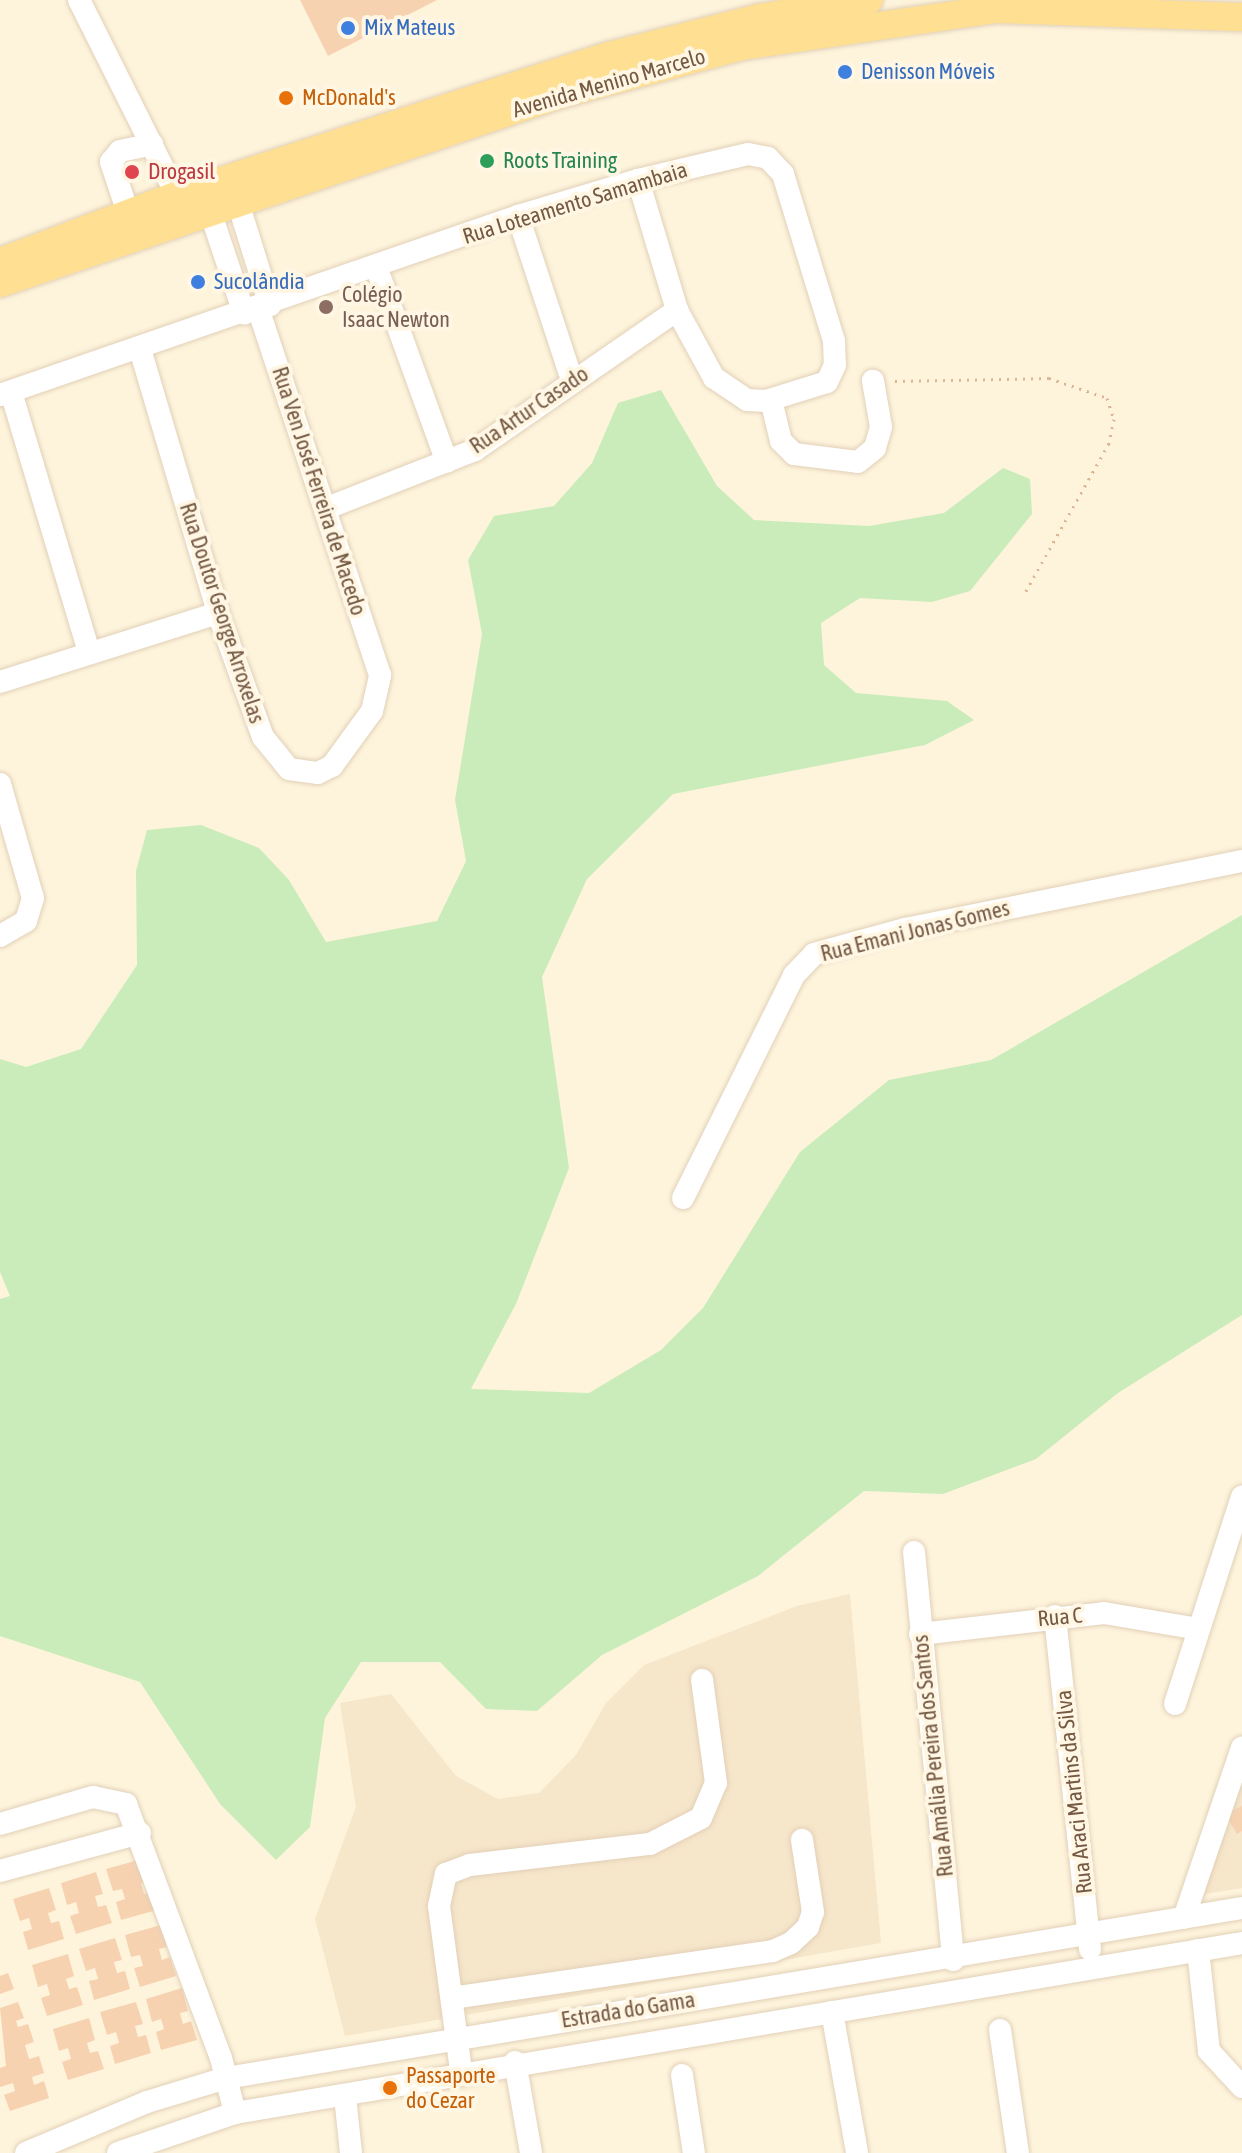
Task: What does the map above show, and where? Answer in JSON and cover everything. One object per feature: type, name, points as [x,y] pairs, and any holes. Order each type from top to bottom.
[{"type":"main road","name":"Avenida Menino Marcelo","points":[[0,283],[209,201],[609,56],[759,18],[869,0]]},
{"type":"main road","name":"Avenida Menino Marcelo","points":[[0,262],[128,213],[209,201],[561,94],[742,46],[997,9],[1242,17]]},
{"type":"street","name":"Rua Ven José Ferreira de Macedo","points":[[79,0],[152,144],[209,201],[257,309],[327,508],[380,675]]},
{"type":"street","points":[[128,213],[111,162],[120,151],[152,144]]},
{"type":"street","name":"Rua Loteamento Samambaia","points":[[6,394],[377,269],[518,216],[638,180],[748,154],[768,158],[783,174],[834,341],[835,365],[827,382],[771,400]]},
{"type":"street","points":[[638,180],[677,310],[714,378],[747,400],[771,400],[781,441],[794,454],[858,462],[875,448],[881,427],[873,381]]},
{"type":"street","points":[[518,216],[572,380]]},
{"type":"street","points":[[377,269],[447,462]]},
{"type":"street","name":"Rua Artur Casado","points":[[327,508],[447,462],[501,434],[572,380],[677,310]]},
{"type":"street","name":"Rua Doutor George Arroxelas","points":[[140,349],[218,613],[263,737],[289,769],[318,773],[332,766],[372,711],[380,675]]},
{"type":"street","points":[[6,394],[89,652]]},
{"type":"street","points":[[0,682],[218,613]]},
{"type":"street","points":[[0,784],[29,876],[32,909],[19,927],[0,936]]},
{"type":"street","name":"Rua Emani Jonas Gomes","points":[[683,1198],[794,975],[814,954],[905,929],[1242,861]]},
{"type":"street","points":[[1175,1704],[1242,1497]]},
{"type":"street","name":"Rua Amália Pereira dos Santos","points":[[914,1552],[953,1960]]},
{"type":"street","name":"Rua C","points":[[920,1634],[1055,1616],[1135,1615],[1199,1629]]},
{"type":"street","name":"Rua Araci Martins da Silva","points":[[1055,1616],[1092,1968]]},
{"type":"street","points":[[461,2071],[458,2030],[439,1906],[446,1874],[470,1865],[650,1844],[701,1818],[716,1783],[702,1680]]},
{"type":"street","points":[[1184,1918],[1242,1748]]},
{"type":"street","points":[[0,1824],[108,1797],[126,1804],[140,1833],[224,2068],[235,2113]]},
{"type":"street","points":[[0,1871],[140,1833]]},
{"type":"street","points":[[452,1998],[791,1943],[808,1927],[813,1912],[802,1840]]},
{"type":"street","name":"Estrada do Gama","points":[[26,2153],[224,2068],[458,2030],[953,1960],[1242,1908]]},
{"type":"street","name":"Estrada do Gama","points":[[118,2153],[235,2113],[345,2096],[461,2071],[1242,1943]]},
{"type":"street","points":[[1198,1950],[1209,2051],[1242,2087]]},
{"type":"street","points":[[832,2012],[857,2153]]},
{"type":"street","points":[[1000,2030],[1018,2153]]},
{"type":"street","points":[[515,2062],[531,2153]]},
{"type":"street","points":[[682,2075],[694,2153]]},
{"type":"street","points":[[345,2096],[351,2153]]},
{"type":"path","points":[[873,381],[1049,378],[1107,398],[1114,419],[1109,443],[1026,591]]},
{"type":"shaded area","points":[[850,1594],[881,1943],[345,2036],[315,1919],[356,1807],[340,1703],[391,1694],[456,1776],[498,1799],[539,1793],[576,1755],[606,1703],[644,1665],[797,1606]]},
{"type":"shaded area","points":[[1242,1754],[1242,1888],[1199,1895]]},
{"type":"green space","points":[[661,390],[717,486],[754,520],[869,526],[944,513],[1003,468],[1030,479],[1032,514],[970,591],[932,602],[860,598],[821,623],[824,665],[856,693],[947,701],[974,720],[925,745],[673,794],[587,879],[542,977],[569,1168],[516,1304],[471,1389],[589,1393],[661,1350],[703,1308],[800,1152],[889,1080],[991,1060],[1242,915],[1242,1315],[1118,1393],[1036,1459],[943,1494],[864,1491],[758,1576],[602,1655],[537,1711],[486,1709],[440,1662],[361,1662],[325,1718],[310,1827],[276,1860],[220,1804],[140,1682],[0,1636],[0,1299],[10,1296],[0,1272],[0,1059],[26,1067],[81,1049],[137,965],[136,871],[147,830],[201,825],[259,848],[289,880],[326,942],[437,921],[466,861],[455,800],[482,634],[468,560],[494,516],[554,506],[592,463],[618,403]]},
{"type":"building","name":"Mix Mateus","points":[[300,0],[437,0],[328,56]]},
{"type":"building","points":[[1242,1806],[1242,1831],[1237,1834],[1225,1814]]},
{"type":"building","points":[[142,1859],[148,1881],[141,1883],[144,1894],[152,1891],[157,1910],[121,1920],[116,1902],[125,1899],[122,1889],[113,1891],[106,1869]]},
{"type":"building","points":[[96,1872],[103,1894],[95,1896],[98,1907],[106,1905],[112,1923],[76,1934],[70,1916],[79,1913],[76,1902],[67,1905],[61,1883]]},
{"type":"building","points":[[49,1888],[56,1910],[48,1913],[51,1923],[59,1921],[64,1939],[28,1950],[23,1932],[32,1929],[29,1918],[20,1921],[13,1899]]},
{"type":"building","points":[[161,1925],[167,1947],[159,1949],[162,1960],[170,1957],[176,1976],[140,1987],[134,1968],[143,1966],[140,1955],[131,1957],[125,1935]]},
{"type":"building","points":[[115,1938],[122,1960],[114,1962],[117,1973],[125,1971],[130,1989],[94,2000],[89,1981],[98,1979],[95,1968],[86,1971],[79,1949]]},
{"type":"building","points":[[68,1954],[74,1976],[66,1979],[69,1989],[77,1987],[83,2005],[47,2016],[41,1998],[50,1995],[47,1984],[38,1987],[32,1965]]},
{"type":"building","points":[[8,1973],[14,1989],[0,1994],[0,1976]]},
{"type":"building","points":[[182,1988],[188,2011],[180,2013],[183,2024],[191,2021],[197,2040],[161,2050],[156,2032],[164,2029],[161,2019],[152,2022],[146,1999]]},
{"type":"building","points":[[18,2002],[24,2018],[16,2021],[18,2027],[28,2024],[34,2042],[25,2045],[29,2059],[39,2056],[44,2073],[32,2077],[34,2085],[44,2081],[49,2098],[10,2111],[4,2095],[15,2091],[13,2083],[0,2087],[0,2068],[6,2066],[0,2008]]},
{"type":"building","points":[[136,2002],[143,2024],[135,2026],[138,2037],[146,2035],[151,2053],[115,2064],[110,2046],[119,2043],[116,2032],[107,2035],[100,2012]]},
{"type":"building","points":[[89,2018],[95,2040],[87,2043],[90,2053],[98,2051],[104,2069],[68,2080],[62,2062],[71,2059],[68,2048],[59,2051],[53,2029]]},
{"type":"place","name":"Mix Mateus","points":[[348,28]]},
{"type":"place","name":"Denisson Móveis","points":[[845,72]]},
{"type":"place","name":"McDonald's","points":[[286,98]]},
{"type":"place","name":"Roots Training","points":[[487,161]]},
{"type":"place","name":"Drogasil","points":[[132,172]]},
{"type":"place","name":"Sucolândia","points":[[198,282]]},
{"type":"place","name":"Colégio Isaac Newton","points":[[326,307]]},
{"type":"place","name":"Passaporte do Cezar","points":[[390,2088]]}]
